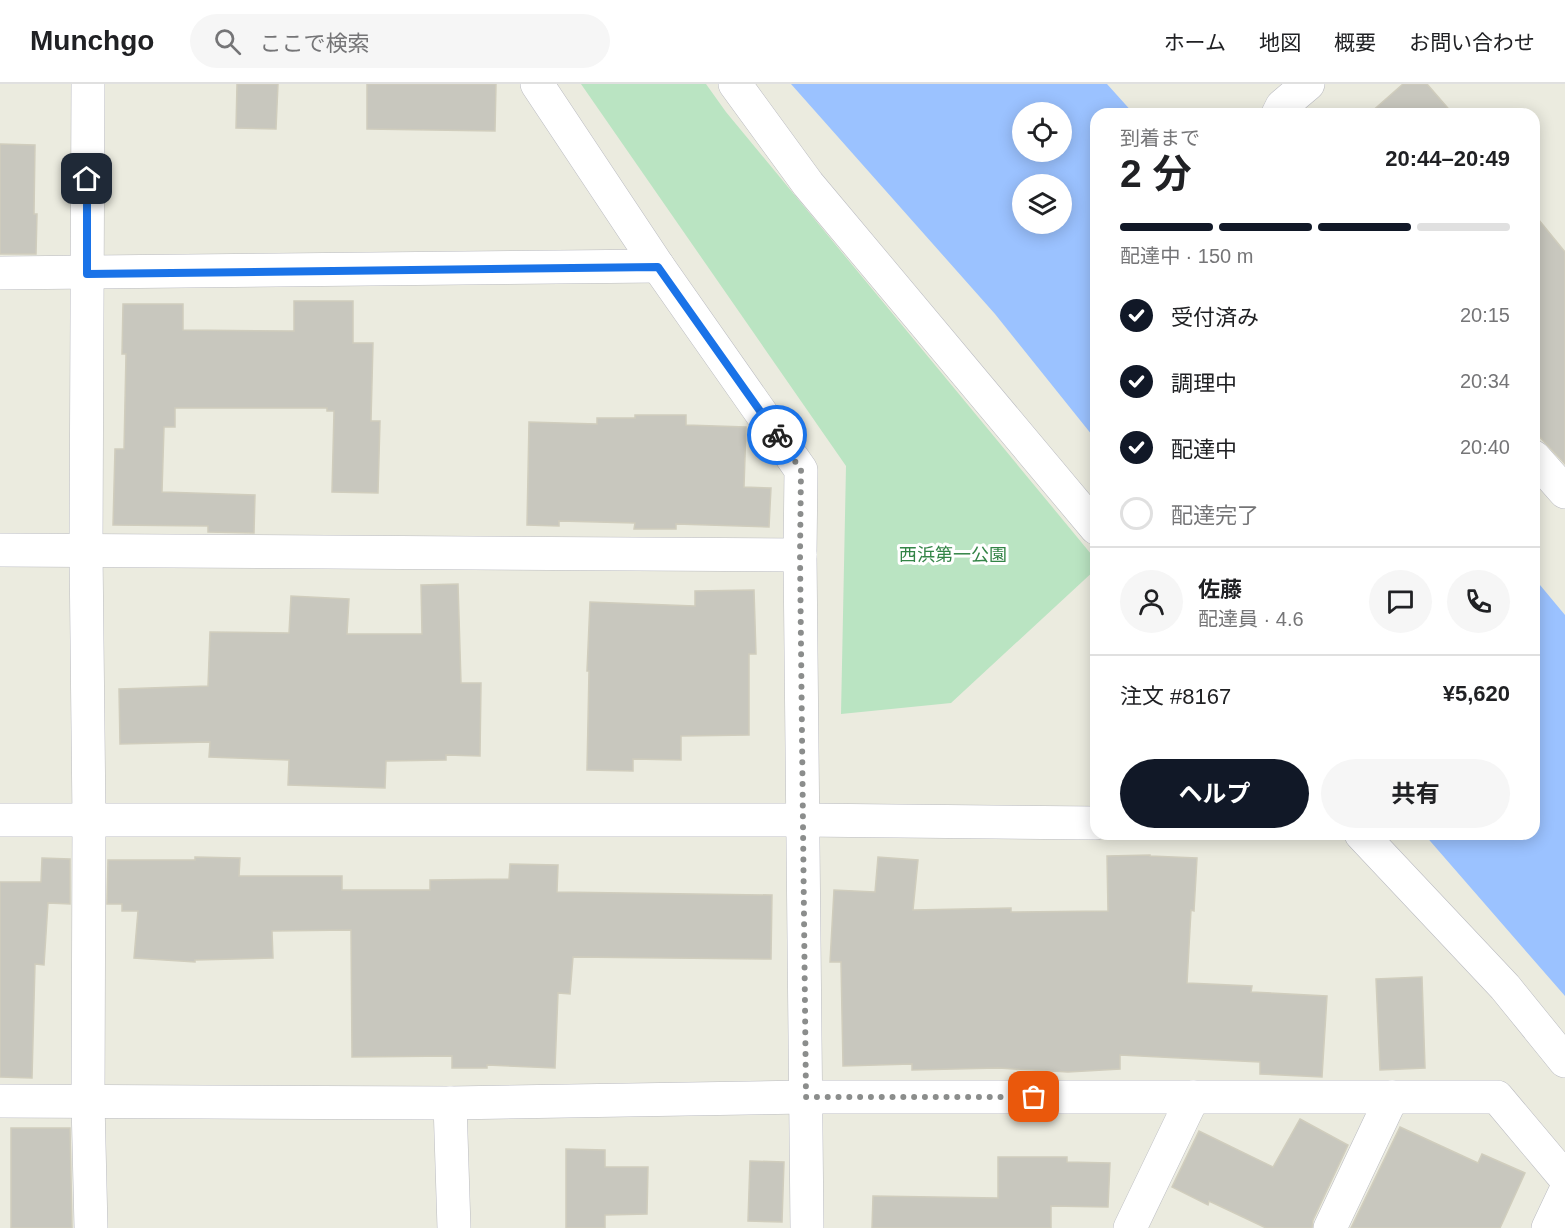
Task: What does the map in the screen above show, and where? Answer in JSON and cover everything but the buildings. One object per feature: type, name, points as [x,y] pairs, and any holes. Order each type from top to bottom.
[{"type":"street","points":[[88,84],[86,550],[89,819],[88,1102],[91,1228]]},
{"type":"street","points":[[537,84],[658,267],[801,470],[807,1228]]},
{"type":"street","points":[[735,84],[808,184],[1090,521]]},
{"type":"street","points":[[1281,108],[1308,84]]},
{"type":"street","points":[[0,273],[658,267]]},
{"type":"street","points":[[1540,464],[1565,492]]},
{"type":"street","points":[[0,550],[800,555]]},
{"type":"street","points":[[0,820],[802,820],[1090,824]]},
{"type":"street","points":[[1368,840],[1505,987],[1565,1061]]},
{"type":"street","points":[[0,1101],[450,1103],[806,1097],[1497,1097],[1565,1178]]},
{"type":"street","points":[[1130,1228],[1193,1097]]},
{"type":"street","points":[[1330,1228],[1392,1097]]},
{"type":"street","points":[[450,1103],[454,1228]]},
{"type":"street","points":[[1548,1228],[1565,1191]]},
{"type":"green space","name":"西浜第一公園","points":[[581,84],[706,84],[726,112],[1090,553],[1090,575],[951,703],[841,714],[846,466]]},
{"type":"water","points":[[791,84],[1107,84],[1129,108],[1090,108],[1090,433],[995,314]]},
{"type":"water","points":[[1540,585],[1565,615],[1565,996],[1429,840],[1540,840]]},
{"type":"way so far","points":[[777,435],[801,470],[806,1097],[1034,1097]]},
{"type":"route","points":[[87,179],[87,274],[658,267],[777,435]]}]
